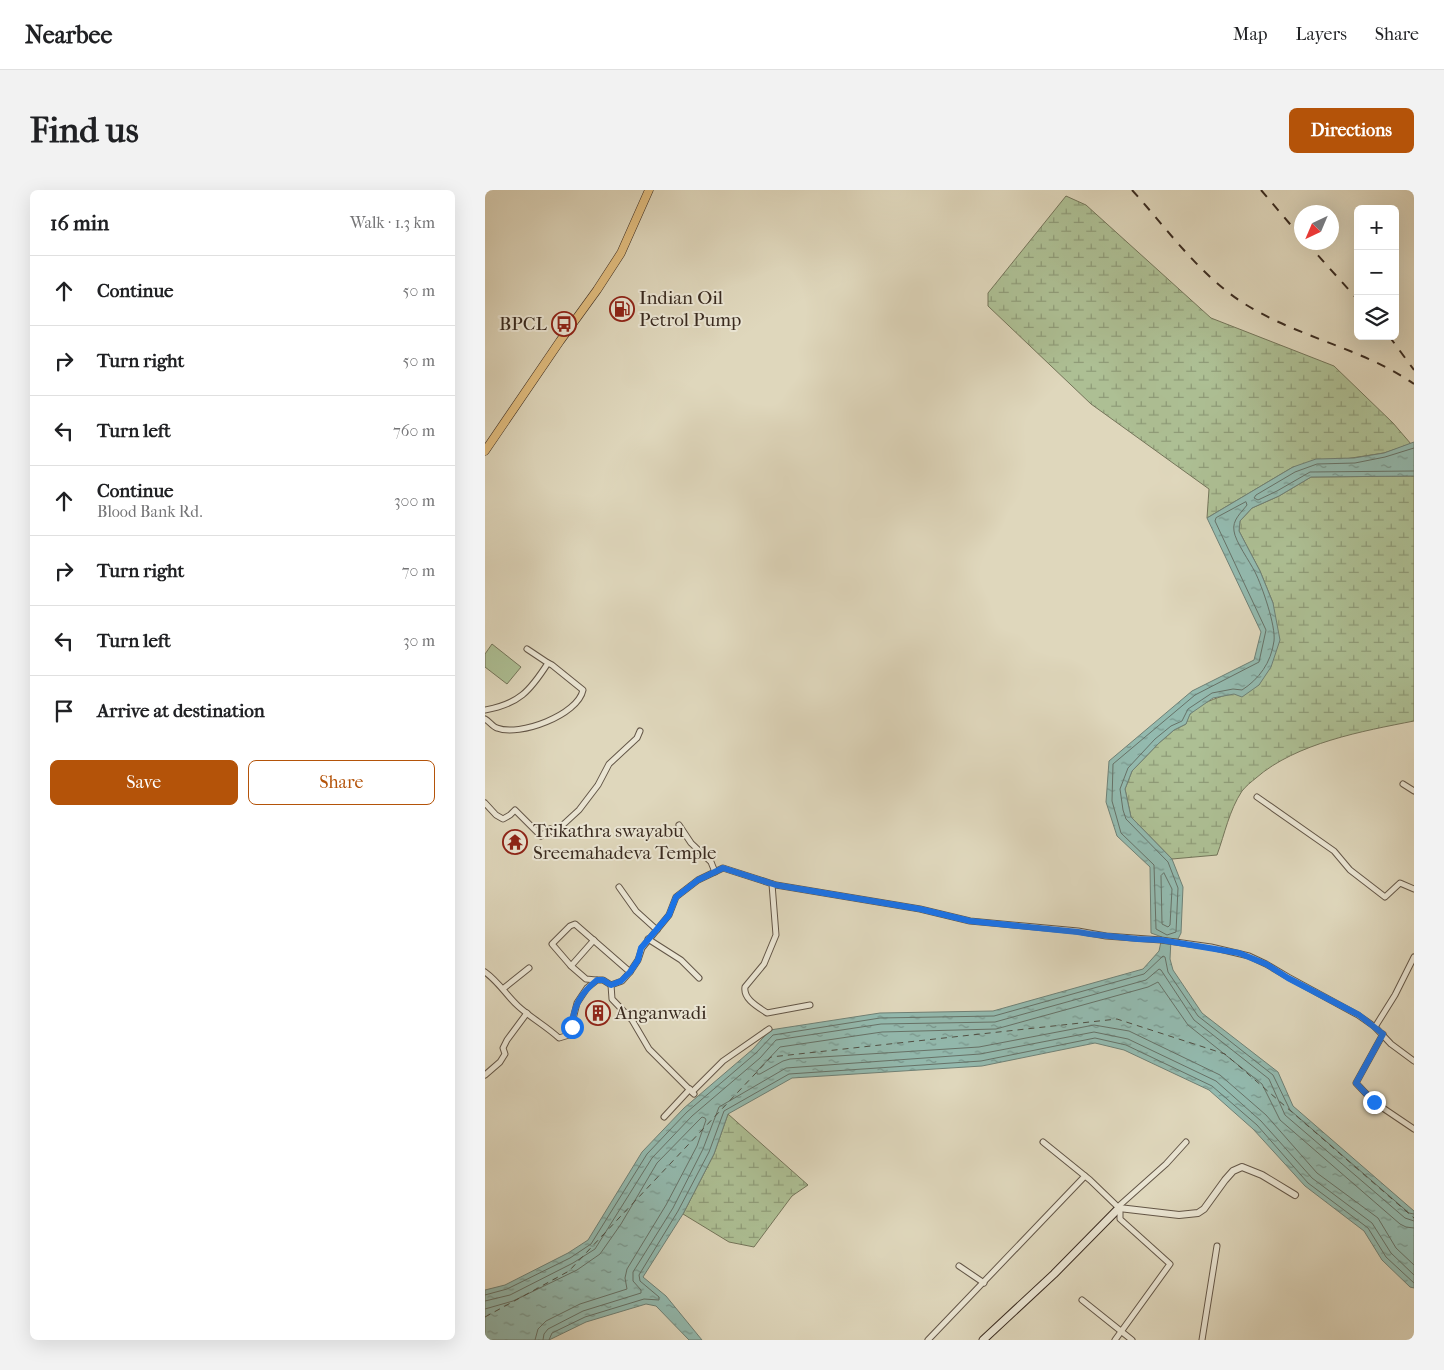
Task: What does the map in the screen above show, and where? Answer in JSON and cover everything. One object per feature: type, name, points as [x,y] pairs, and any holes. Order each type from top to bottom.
[{"type":"main road","points":[[485,451],[621,253],[649,190]]},
{"type":"main road","points":[[983,1340],[1054,1274],[1119,1208]]},
{"type":"street","points":[[527,649],[548,663],[583,690],[582,695],[577,702],[550,722],[511,730],[496,728],[486,719],[487,710],[513,702],[528,692],[548,663]]},
{"type":"street","points":[[485,803],[503,819],[515,810],[541,836],[550,829],[554,833],[579,810],[598,785],[609,764],[637,738],[640,731]]},
{"type":"street","points":[[1403,784],[1414,791]]},
{"type":"street","points":[[1257,797],[1334,851],[1350,870],[1385,897],[1400,883],[1414,889]]},
{"type":"street","points":[[679,825],[691,843],[711,862],[715,872]]},
{"type":"street","points":[[611,985],[621,981],[630,972],[638,960],[641,948],[669,915],[676,897],[698,880],[723,868],[772,884],[920,909],[954,918],[989,924],[1161,940],[1239,953],[1266,964],[1288,978],[1359,1015],[1383,1034],[1391,1044],[1414,1061]]},
{"type":"street","points":[[772,884],[776,935],[763,964],[745,987],[744,992],[747,998],[767,1013],[810,1006]]},
{"type":"street","points":[[619,887],[636,911],[657,930]]},
{"type":"street","points":[[611,985],[603,980],[586,980],[551,944],[570,926],[575,924],[630,972]]},
{"type":"street","points":[[648,939],[681,960],[699,978]]},
{"type":"street","points":[[571,966],[594,940]]},
{"type":"street","points":[[1375,1027],[1413,960]]},
{"type":"street","points":[[504,988],[529,968]]},
{"type":"street","points":[[485,972],[504,988],[518,1006],[549,1028],[559,1038],[569,1035],[577,1003],[587,988],[597,980]]},
{"type":"street","points":[[611,985],[612,999],[632,1020],[649,1049],[692,1092]]},
{"type":"street","points":[[485,1075],[501,1062],[505,1054],[503,1048],[507,1040],[527,1013]]},
{"type":"street","points":[[664,1117],[723,1061],[769,1028]]},
{"type":"street","points":[[1383,1034],[1356,1083],[1374,1102],[1414,1129]]},
{"type":"street","points":[[1043,1142],[1085,1176],[1119,1208],[1179,1215],[1198,1213],[1204,1209],[1233,1171],[1242,1167],[1262,1174],[1295,1195]]},
{"type":"street","points":[[1115,1340],[1170,1264],[1120,1219],[1120,1205],[1186,1142]]},
{"type":"street","points":[[928,1340],[1085,1176]]},
{"type":"street","points":[[1202,1340],[1217,1246]]},
{"type":"street","points":[[959,1266],[983,1283]]},
{"type":"street","points":[[1082,1300],[1132,1340]]},
{"type":"green space","points":[[1066,196],[1086,205],[1211,318],[1334,366],[1393,423],[1411,444],[1384,453],[1293,467],[1207,518],[1209,489],[1091,404],[988,306],[988,293]]},
{"type":"green space","points":[[1414,476],[1414,721],[1331,740],[1310,747],[1272,766],[1242,791],[1230,814],[1217,855],[1172,859],[1131,817],[1125,789],[1132,771],[1159,743],[1174,730],[1186,724],[1190,714],[1197,708],[1213,699],[1259,685],[1273,603],[1260,571],[1239,531],[1240,521],[1252,508],[1279,496],[1311,477]]},
{"type":"green space","points":[[492,644],[521,667],[507,684],[485,667],[485,654]]},
{"type":"green space","points":[[728,1114],[808,1185],[792,1196],[754,1247],[729,1242],[683,1214],[714,1154]]},
{"type":"water","points":[[1414,442],[1414,476],[1311,477],[1279,496],[1252,508],[1240,521],[1239,531],[1260,571],[1273,603],[1280,640],[1271,667],[1259,685],[1242,697],[1234,694],[1213,698],[1190,714],[1186,724],[1174,730],[1159,743],[1132,771],[1125,789],[1131,817],[1172,859],[1183,887],[1181,933],[1178,939],[1171,939],[1170,959],[1173,970],[1202,1013],[1278,1072],[1293,1106],[1414,1211],[1414,1288],[1410,1287],[1382,1260],[1364,1231],[1305,1186],[1253,1129],[1209,1090],[1124,1050],[1095,1043],[982,1066],[792,1078],[728,1114],[714,1154],[683,1214],[643,1277],[666,1296],[702,1340],[689,1340],[656,1306],[646,1304],[586,1322],[549,1340],[485,1340],[485,1290],[505,1285],[568,1253],[588,1240],[642,1152],[684,1108],[753,1049],[770,1030],[880,1013],[993,1011],[1143,969],[1159,951],[1162,937],[1151,933],[1150,867],[1117,836],[1106,802],[1109,761],[1192,691],[1254,660],[1261,632],[1207,518],[1293,467],[1316,459],[1354,458],[1384,453]]},
{"type":"ferry route","points":[[485,1317],[569,1271],[771,1057],[1117,1019],[1225,1054],[1414,1218]]},
{"type":"railway","points":[[1132,190],[1204,271],[1237,299],[1274,320],[1376,362],[1414,384]]},
{"type":"railway","points":[[1261,190],[1294,229]]},
{"type":"railway","points":[[1313,250],[1354,296]]},
{"type":"railway","points":[[1392,340],[1414,370]]},
{"type":"place","name":"Indian Oil Petrol Pump","points":[[622,309]]},
{"type":"place","name":"BPCL","points":[[564,324]]},
{"type":"place","name":"Trikathra swayabu Sreemahadeva Temple","points":[[515,842]]},
{"type":"place","name":"Anganwadi","points":[[598,1013]]},
{"type":"route","points":[[572,1027],[573,1013],[587,988],[597,980],[603,980],[611,985],[621,981],[638,960],[641,948],[669,915],[676,897],[698,880],[723,868],[776,885],[920,909],[970,921],[1105,936],[1161,940],[1249,956],[1359,1015],[1383,1034],[1356,1083],[1374,1102]]}]
